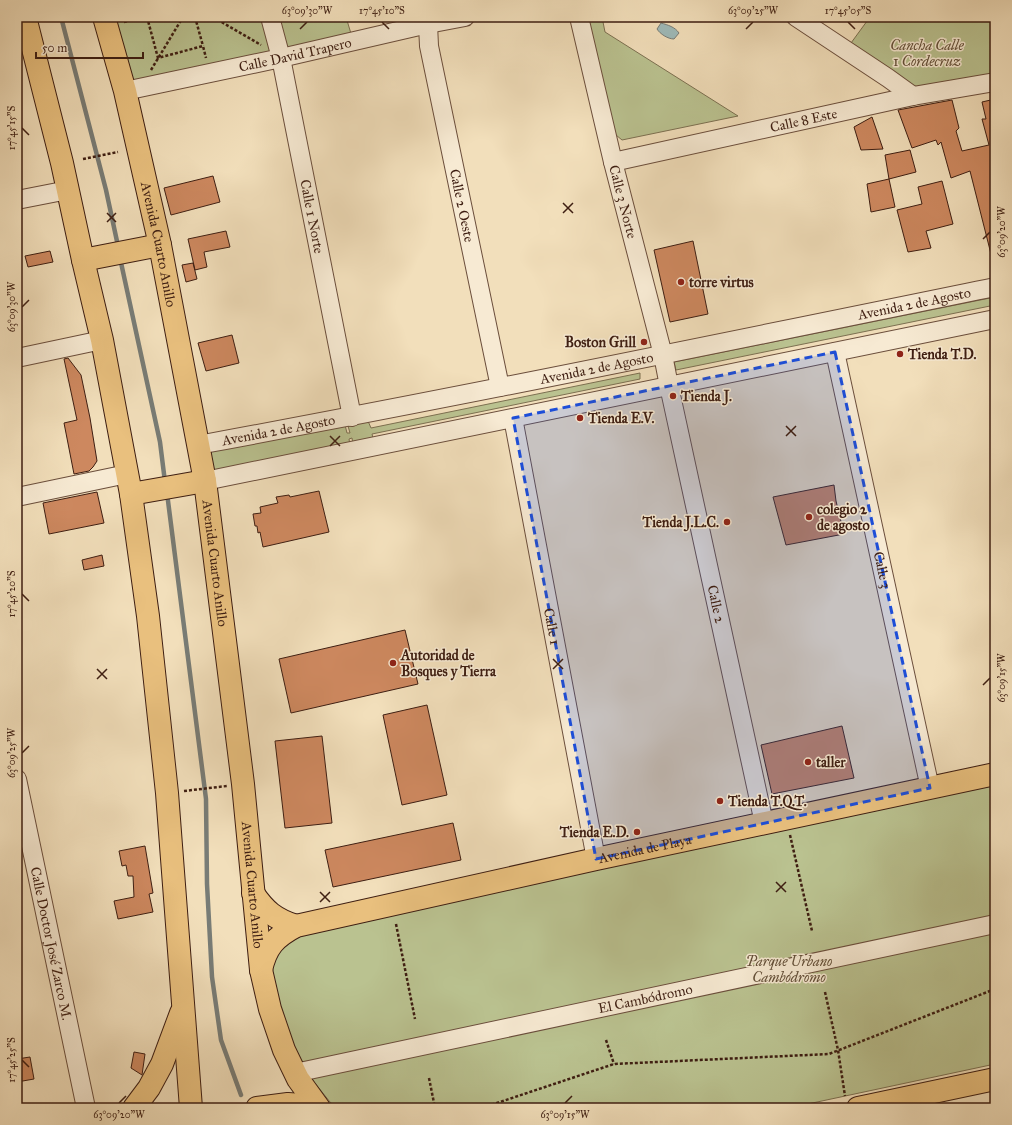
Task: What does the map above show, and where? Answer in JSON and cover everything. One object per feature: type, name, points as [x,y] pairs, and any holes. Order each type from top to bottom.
[{"type":"main road","name":"Avenida Cuarto Anillo","points":[[112,20],[153,247],[198,445],[196,482],[243,784],[261,970],[270,1009],[284,1050],[298,1079],[318,1107]]},
{"type":"main road","points":[[24,30],[62,163],[68,190],[89,259],[102,340],[134,486],[167,793],[191,1108]]},
{"type":"main road","points":[[89,259],[153,247]]},
{"type":"main road","points":[[134,486],[196,482]]},
{"type":"main road","name":"Avenida de Playa","points":[[261,970],[267,951],[272,943],[279,936],[296,926],[596,859],[995,774]]},
{"type":"main road","points":[[253,893],[259,902],[271,914],[285,923],[296,926]]},
{"type":"main road","points":[[134,1108],[149,1088],[162,1064],[184,1006]]},
{"type":"main road","points":[[852,1105],[995,1079]]},
{"type":"main road","points":[[259,1108],[288,1104],[318,1107]]},
{"type":"street","name":"Calle 1 Norte","points":[[270,17],[281,58],[352,417]]},
{"type":"street","name":"Calle David Trapero","points":[[124,92],[465,17]]},
{"type":"street","name":"Calle 3 Norte","points":[[579,17],[613,162],[663,355],[669,386]]},
{"type":"street","points":[[796,17],[913,96]]},
{"type":"street","name":"Calle 2 Oeste","points":[[428,24],[429,46],[500,387]]},
{"type":"street","name":"Calle 8 Este","points":[[613,162],[913,96],[995,82]]},
{"type":"street","points":[[17,200],[68,190]]},
{"type":"street","name":"Avenida 2 de Agosto","points":[[198,445],[352,417],[663,355],[995,286]]},
{"type":"street","points":[[196,482],[995,319]]},
{"type":"street","points":[[17,358],[102,340]]},
{"type":"street","name":"Calle 3","points":[[835,352],[930,788]]},
{"type":"street","name":"Calle 2","points":[[669,386],[764,823]]},
{"type":"street","name":"Calle 1","points":[[513,418],[596,859]]},
{"type":"street","points":[[17,497],[134,486]]},
{"type":"street","name":"Calle Doctor José Zarco M.","points":[[17,779],[22,824],[86,1108]]},
{"type":"street","name":"El Cambódromo","points":[[295,1073],[995,924]]},
{"type":"path","points":[[112,20],[142,17]]},
{"type":"path","points":[[148,17],[158,58]]},
{"type":"path","points":[[150,71],[183,17]]},
{"type":"path","points":[[195,17],[204,46],[207,63]]},
{"type":"path","points":[[213,17],[263,46]]},
{"type":"path","points":[[261,39],[264,50]]},
{"type":"path","points":[[158,58],[204,46]]},
{"type":"path","points":[[83,159],[118,152]]},
{"type":"path","points":[[188,791],[224,787]]},
{"type":"path","points":[[787,819],[812,931]]},
{"type":"path","points":[[396,924],[415,1019]]},
{"type":"path","points":[[482,1108],[614,1064],[829,1054],[995,989]]},
{"type":"path","points":[[825,992],[852,1105]]},
{"type":"path","points":[[606,1040],[614,1064]]},
{"type":"path","points":[[428,1078],[435,1108]]},
{"type":"highlighted area","points":[[835,352],[930,788],[596,859],[513,418]]},
{"type":"green space","points":[[113,17],[262,17],[272,54],[130,85]]},
{"type":"green space","points":[[276,17],[346,17],[352,37],[294,51],[283,45]]},
{"type":"green space","points":[[586,17],[602,17],[605,32],[738,116],[622,140],[613,130]]},
{"type":"green space","name":"Cancha Calle 1 Cordecruz","points":[[870,17],[995,17],[995,76],[918,89],[851,43]]},
{"type":"green space","points":[[995,297],[995,305],[676,370],[674,362]]},
{"type":"green space","points":[[640,373],[640,379],[372,434],[373,438],[353,444],[352,438],[349,439],[350,445],[213,473],[209,452],[345,425],[347,433],[350,433],[348,426],[368,421],[371,428]]},
{"type":"green space","name":"Parque Urbano Cambódromo","points":[[995,785],[995,1064],[789,1108],[337,1108],[330,1102],[306,1072],[284,1026],[269,977],[274,957],[283,944],[298,936],[502,890]]},
{"type":"water","points":[[661,23],[671,26],[679,33],[674,39],[667,37],[658,31],[657,29]]},
{"type":"building","points":[[995,99],[995,253],[991,254],[970,171],[951,178],[941,142],[938,145],[936,140],[912,148],[898,110],[952,100],[959,128],[956,131],[962,151],[989,145],[982,119],[986,119],[982,102]]},
{"type":"building","points":[[872,117],[883,149],[861,150],[854,127]]},
{"type":"building","points":[[910,150],[916,172],[889,179],[885,155]]},
{"type":"building","points":[[213,176],[220,202],[171,215],[164,188]]},
{"type":"building","points":[[889,179],[895,207],[871,212],[867,184]]},
{"type":"building","points":[[942,181],[953,224],[926,231],[931,248],[908,252],[897,210],[922,204],[918,187]]},
{"type":"building","points":[[226,231],[230,247],[204,252],[207,267],[195,270],[188,239]]},
{"type":"building","name":"torre virtus","points":[[693,241],[708,314],[670,322],[654,250]]},
{"type":"building","points":[[50,251],[53,262],[28,267],[25,256]]},
{"type":"building","points":[[193,263],[197,279],[186,282],[182,265]]},
{"type":"building","points":[[232,335],[239,363],[206,371],[198,343]]},
{"type":"building","points":[[68,358],[81,375],[97,461],[89,471],[74,474],[64,423],[77,420],[64,359]]},
{"type":"building","name":"colegio 2 de agosto","points":[[834,485],[836,501],[844,534],[786,545],[773,497]]},
{"type":"building","points":[[319,491],[329,532],[263,547],[260,532],[258,533],[257,526],[255,526],[253,514],[261,513],[260,507],[278,503],[276,497],[289,495],[290,497]]},
{"type":"building","points":[[97,492],[104,523],[49,534],[43,503]]},
{"type":"building","points":[[102,555],[104,566],[84,570],[82,560]]},
{"type":"building","points":[[405,630],[418,684],[291,713],[279,659]]},
{"type":"building","points":[[427,705],[447,795],[402,805],[383,715]]},
{"type":"building","name":"taller","points":[[842,726],[854,778],[772,794],[761,745]]},
{"type":"building","points":[[322,736],[332,823],[285,828],[275,741]]},
{"type":"building","points":[[453,823],[461,860],[333,887],[325,850]]},
{"type":"building","points":[[145,846],[153,893],[149,894],[153,912],[118,919],[114,901],[134,897],[133,876],[128,876],[126,865],[122,866],[119,851]]},
{"type":"building","points":[[134,1052],[145,1054],[142,1075],[131,1068]]},
{"type":"building","points":[[30,1057],[34,1079],[17,1082],[17,1059]]},
{"type":"waterway","points":[[61,17],[106,190],[118,246]]},
{"type":"waterway","points":[[120,258],[160,442],[165,482]]},
{"type":"waterway","points":[[167,493],[206,799],[207,884],[212,977],[221,1040],[241,1095]]},
{"type":"place","name":"torre virtus","points":[[681,282]]},
{"type":"place","name":"Boston Grill","points":[[644,342]]},
{"type":"place","name":"Tienda T.D.","points":[[900,354]]},
{"type":"place","name":"Tienda J.","points":[[673,396]]},
{"type":"place","name":"Tienda E.V.","points":[[580,418]]},
{"type":"place","name":"colegio 2 de agosto","points":[[809,517]]},
{"type":"place","name":"Tienda J.L.C.","points":[[727,522]]},
{"type":"place","name":"Autoridad de Bosques y Tierra","points":[[393,663]]},
{"type":"place","name":"taller","points":[[808,762]]},
{"type":"place","name":"Tienda T.Q.T.","points":[[720,801]]},
{"type":"place","name":"Tienda E.D.","points":[[637,832]]}]
